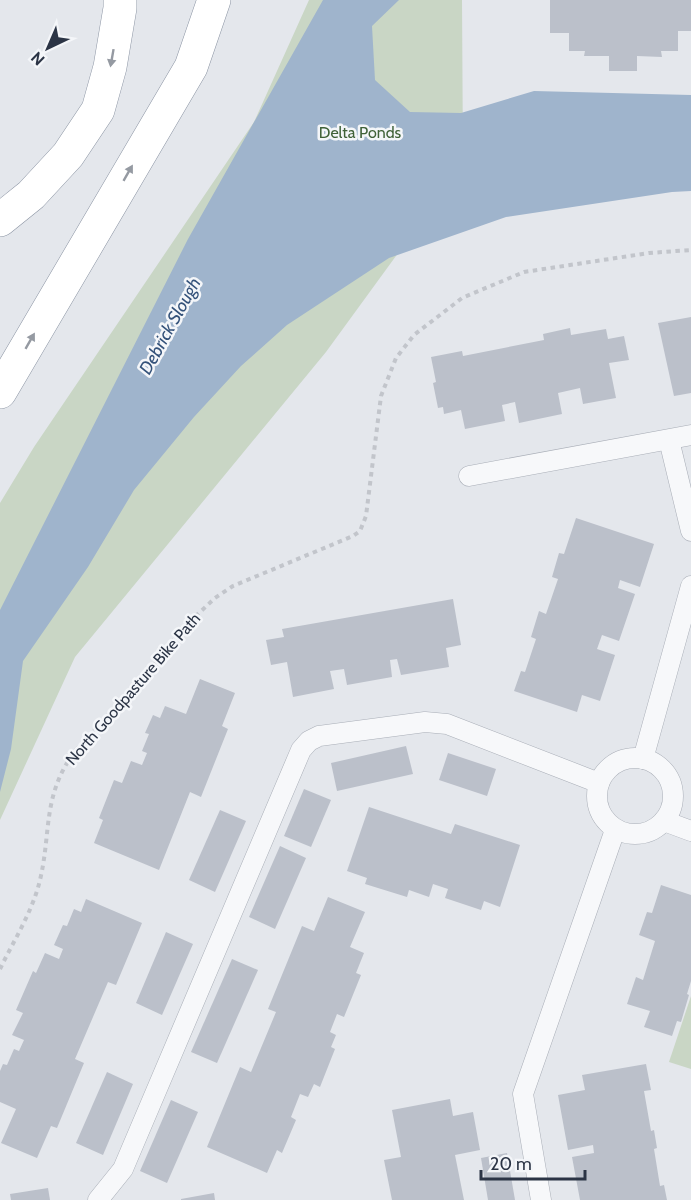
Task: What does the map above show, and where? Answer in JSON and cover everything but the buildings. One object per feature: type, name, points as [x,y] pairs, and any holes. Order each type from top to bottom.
[{"type":"highway","points":[[0,220],[31,195],[68,154],[98,110],[110,67],[120,0]]},
{"type":"highway","points":[[0,392],[191,67],[214,0]]},
{"type":"lane","points":[[470,476],[691,435]]},
{"type":"lane","points":[[669,440],[691,531]]},
{"type":"lane","points":[[643,759],[691,586]]},
{"type":"lane","points":[[98,1200],[123,1169],[301,750],[309,741],[319,736],[425,722],[447,724],[599,783]]},
{"type":"lane","points":[[630,758],[643,759],[655,764],[665,773],[671,785],[673,798],[670,812],[654,830],[642,834],[628,834],[615,830],[605,821],[596,796],[599,783],[606,770],[617,762],[630,758]]},
{"type":"lane","points":[[672,790],[691,796]]},
{"type":"lane","points":[[664,821],[691,831]]},
{"type":"lane","points":[[541,1200],[523,1094],[615,830]]},
{"type":"path","name":"North Goodpasture Bike Path","points":[[0,969],[37,891],[51,802],[56,786],[75,751],[148,672],[182,629],[215,598],[233,586],[340,542],[360,531],[366,516],[381,396],[396,358],[414,335],[462,298],[524,272],[649,253],[691,250]]},
{"type":"green space","name":"Delta Ponds","points":[[309,0],[462,0],[463,164],[326,352],[75,657],[0,820],[0,503],[34,447],[254,122]]},
{"type":"green space","points":[[691,996],[691,1069],[669,1062]]},
{"type":"water","name":"Delta Ponds","points":[[323,0],[399,0],[372,26],[375,80],[410,112],[461,113],[534,91],[691,95],[691,191],[506,217],[389,258],[287,325],[241,366],[194,417],[134,490],[88,567],[23,661],[11,749],[0,792],[0,610],[188,239]]},
{"type":"water label","name":"Debrick Slough","points":[[170,326]]}]
